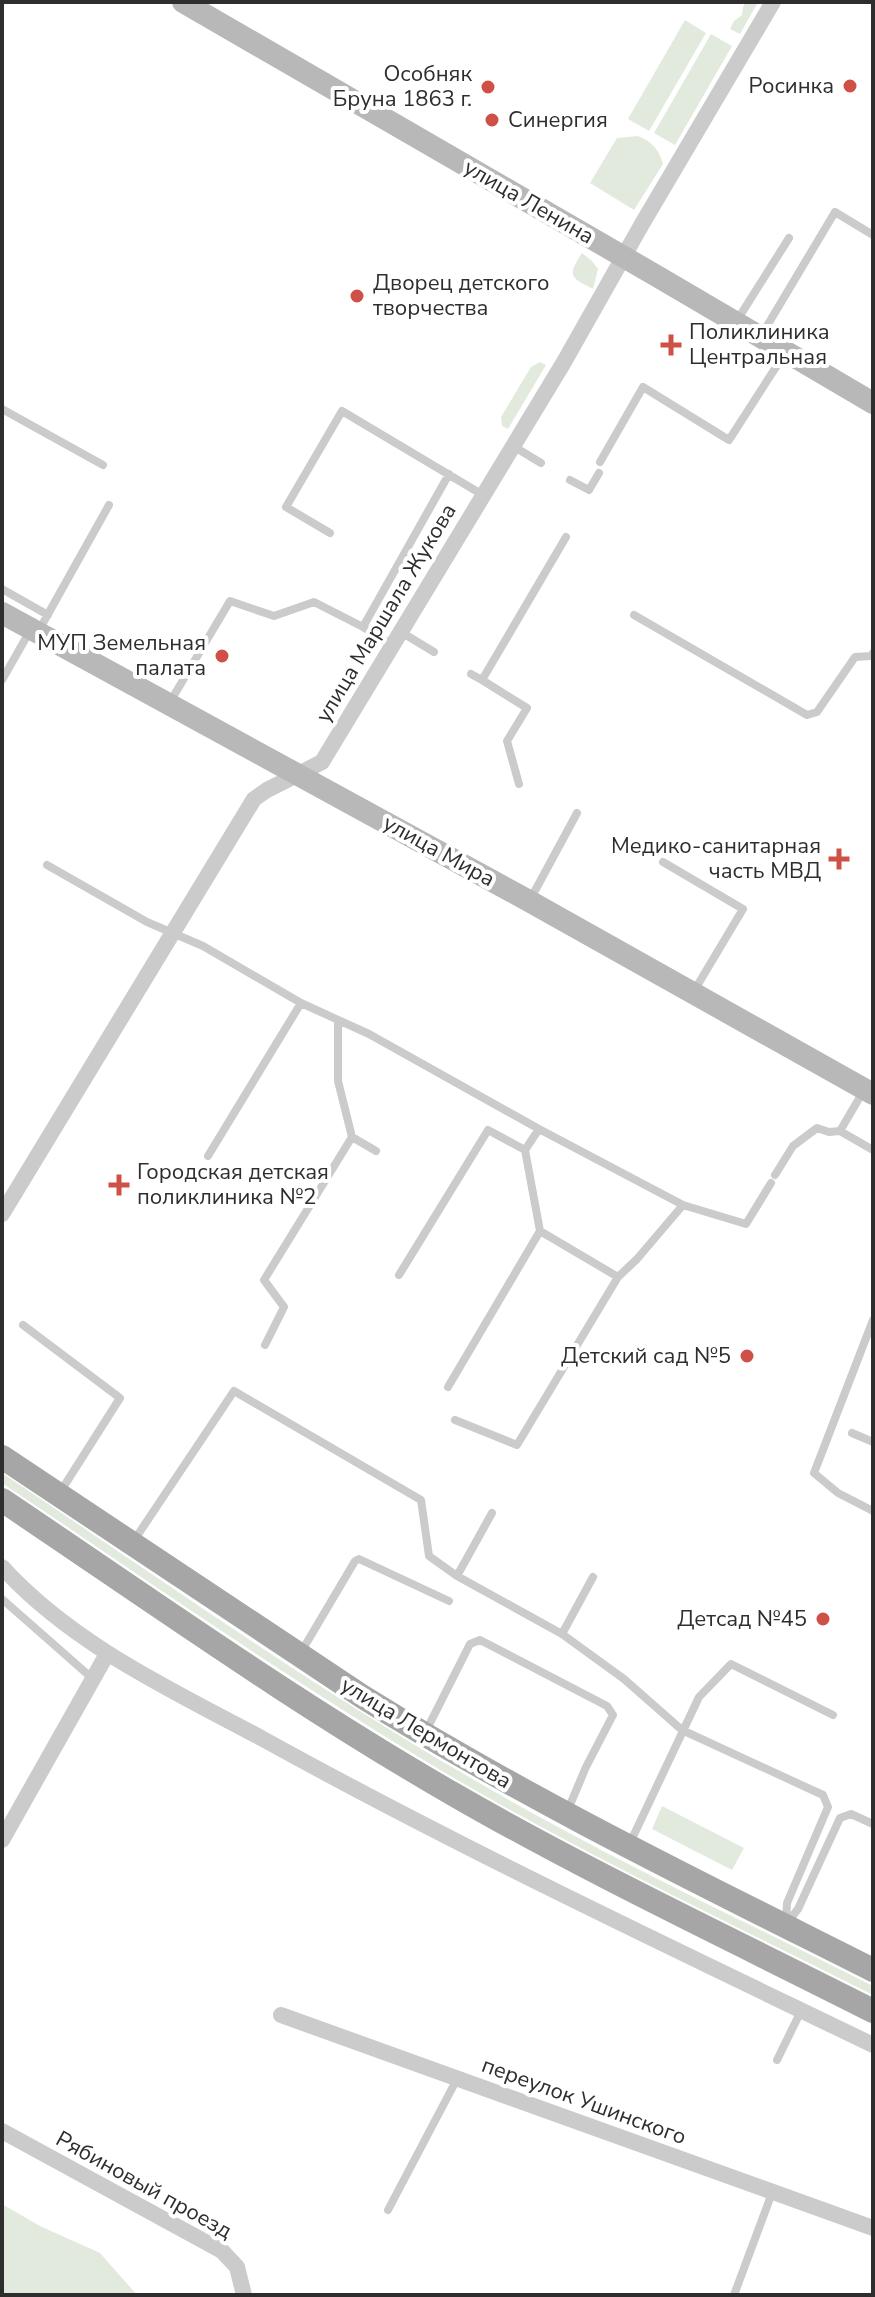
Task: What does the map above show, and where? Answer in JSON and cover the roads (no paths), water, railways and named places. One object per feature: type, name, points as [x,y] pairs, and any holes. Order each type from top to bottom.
[{"type":"main road","name":"улица Ленина","points":[[183,2],[873,403]]},
{"type":"main road","name":"улица Мира","points":[[2,613],[39,625],[168,705],[870,1087]]},
{"type":"main road","name":"улица Лермонтова","points":[[2,1457],[424,1735],[628,1848],[871,1964]]},
{"type":"main road","name":"улица Лермонтова","points":[[2,1500],[294,1695],[454,1795],[596,1871],[873,2011]]},
{"type":"street","name":"улица Маршала Жукова","points":[[2,1214],[254,799],[322,762],[484,495],[773,2]]},
{"type":"street","points":[[2,1567],[59,1620],[107,1654],[377,1802],[873,2045]]},
{"type":"street","points":[[2,1840],[107,1654]]},
{"type":"street","name":"переулок Ушинского","points":[[281,2015],[873,2228]]},
{"type":"street","name":"Рябиновый проезд","points":[[2,2131],[222,2251],[237,2267],[244,2295]]},
{"type":"lane","points":[[760,337],[835,212],[873,235]]},
{"type":"lane","points":[[736,322],[789,238]]},
{"type":"lane","points":[[600,462],[643,387],[729,440],[786,352]]},
{"type":"lane","points":[[2,409],[103,465]]},
{"type":"lane","points":[[330,533],[286,507],[342,411],[484,495]]},
{"type":"lane","points":[[513,446],[541,463]]},
{"type":"lane","points":[[570,480],[589,490],[599,473]]},
{"type":"lane","points":[[363,627],[449,474]]},
{"type":"lane","points":[[2,680],[39,625],[109,505]]},
{"type":"lane","points":[[482,680],[566,537]]},
{"type":"lane","points":[[2,589],[39,625]]},
{"type":"lane","points":[[168,705],[230,601],[274,616],[314,602],[363,627],[434,652]]},
{"type":"lane","points":[[634,615],[807,715],[817,712],[855,657],[871,656],[873,653]]},
{"type":"lane","points":[[471,674],[527,708],[507,741],[519,784]]},
{"type":"lane","points":[[529,901],[577,813]]},
{"type":"lane","points":[[663,862],[743,909],[694,992]]},
{"type":"lane","points":[[47,865],[147,922],[203,946],[301,1003],[369,1034],[683,1205],[746,1224],[793,1146],[817,1128],[829,1132],[840,1131],[873,1150]]},
{"type":"lane","points":[[208,1156],[301,1003]]},
{"type":"lane","points":[[265,1345],[284,1307],[264,1280],[352,1137],[338,1081],[338,1020]]},
{"type":"lane","points":[[840,1131],[870,1087]]},
{"type":"lane","points":[[448,1387],[540,1231],[525,1150],[539,1129]]},
{"type":"lane","points":[[399,1275],[488,1130],[525,1150]]},
{"type":"lane","points":[[352,1137],[376,1151]]},
{"type":"lane","points":[[455,1420],[517,1445],[618,1277],[683,1205]]},
{"type":"lane","points":[[540,1231],[618,1277]]},
{"type":"lane","points":[[873,1320],[814,1473],[838,1493],[873,1511]]},
{"type":"lane","points":[[23,1325],[120,1398],[59,1495]]},
{"type":"lane","points":[[133,1543],[234,1391],[421,1500],[429,1556],[457,1576],[562,1634],[624,1679],[682,1730],[823,1795],[828,1807],[787,1903],[786,1926]]},
{"type":"lane","points":[[852,1433],[873,1442]]},
{"type":"lane","points":[[457,1576],[492,1513]]},
{"type":"lane","points":[[300,1654],[359,1559],[449,1601]]},
{"type":"lane","points":[[562,1634],[593,1577]]},
{"type":"lane","points":[[2,1599],[94,1680]]},
{"type":"lane","points":[[424,1735],[470,1644],[480,1640],[607,1706],[613,1715],[565,1815]]},
{"type":"lane","points":[[628,1848],[699,1697],[731,1664],[833,1715]]},
{"type":"lane","points":[[786,1926],[798,1909],[840,1818],[851,1814],[873,1824]]},
{"type":"lane","points":[[777,2060],[801,2010]]},
{"type":"lane","points":[[388,2210],[457,2079]]},
{"type":"lane","points":[[734,2295],[772,2193]]},
{"type":"place","name":"Росинка","points":[[850,86]]},
{"type":"place","name":"Особняк Бруна 1863 г.","points":[[488,87]]},
{"type":"place","name":"Синергия","points":[[492,120]]},
{"type":"place","name":"Дворец детского творчества","points":[[357,296]]},
{"type":"place","name":"Поликлиника Центральная","points":[[671,345]]},
{"type":"place","name":"МУП Земельная палата","points":[[222,656]]},
{"type":"place","name":"Медико-санитарная часть МВД","points":[[839,859]]},
{"type":"place","name":"Городская детская поликлиника №2","points":[[119,1185]]},
{"type":"place","name":"Детский сад №5","points":[[747,1356]]},
{"type":"place","name":"Детсад №45","points":[[823,1619]]}]
